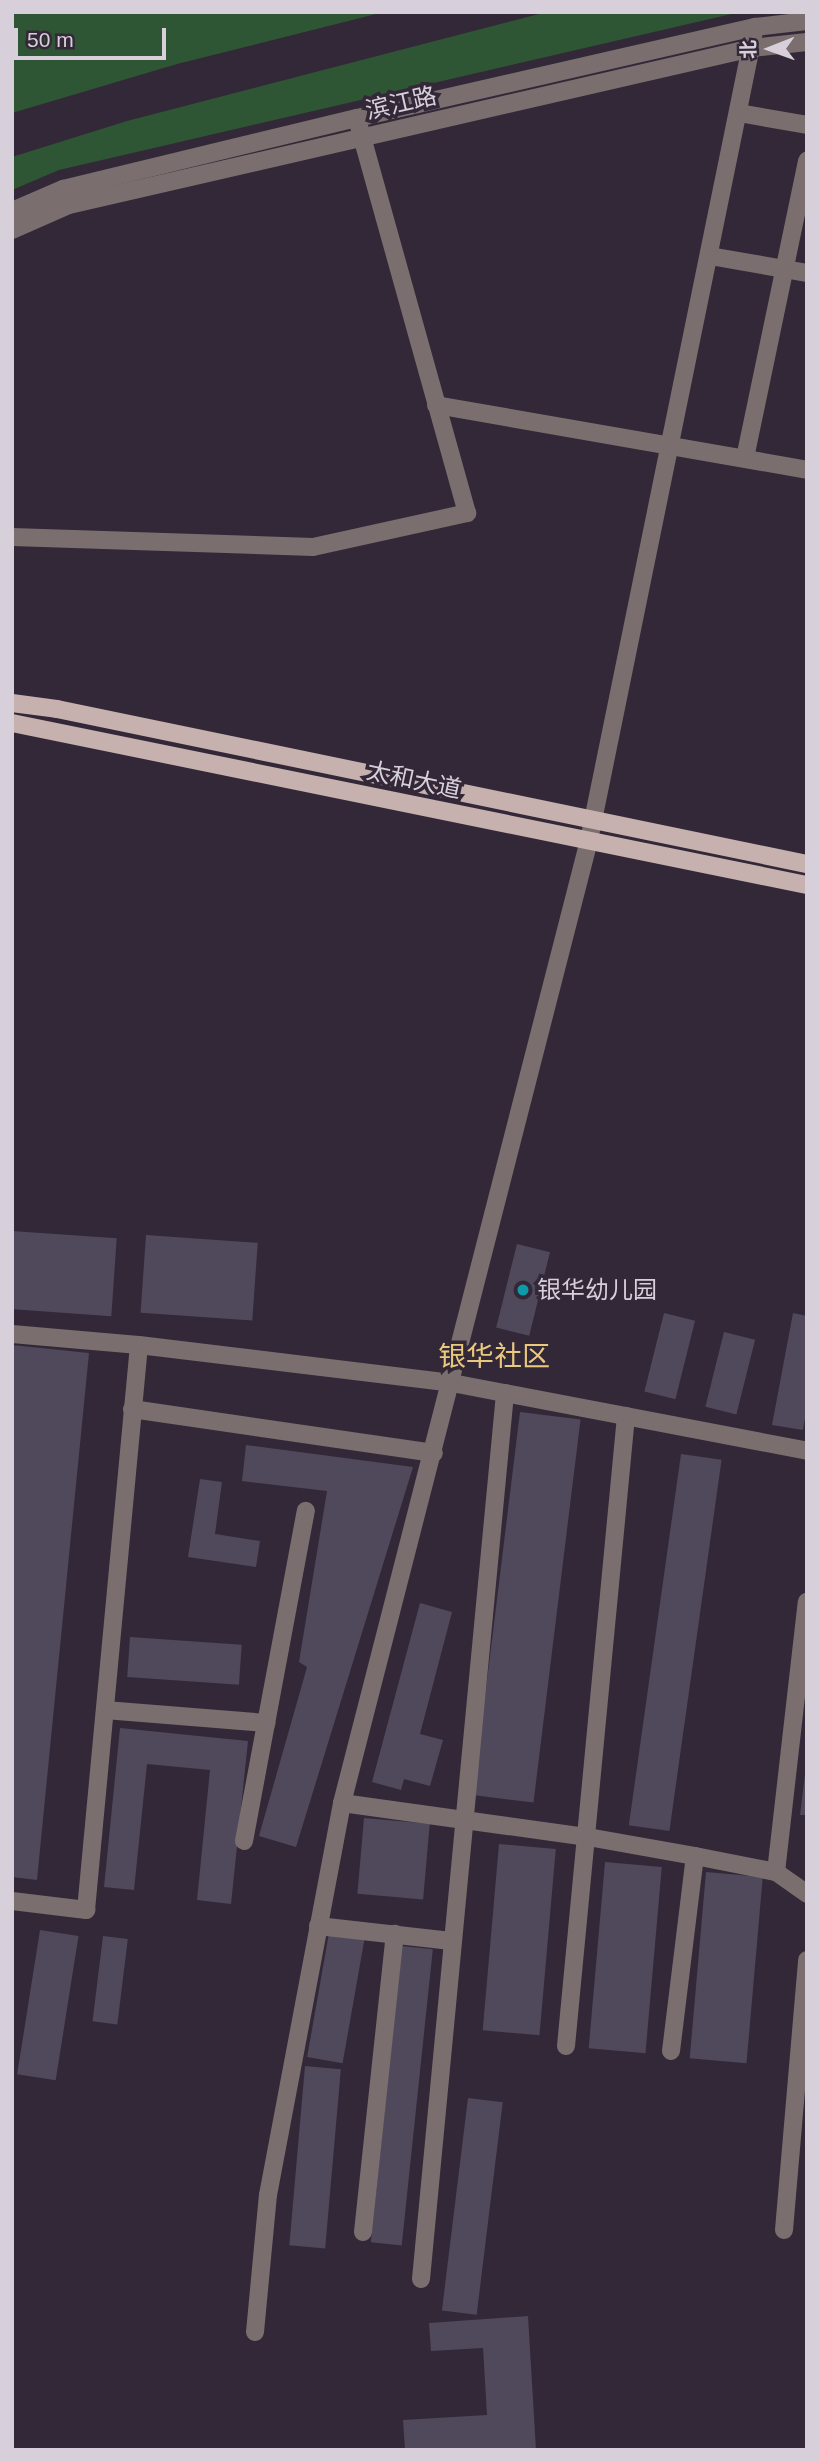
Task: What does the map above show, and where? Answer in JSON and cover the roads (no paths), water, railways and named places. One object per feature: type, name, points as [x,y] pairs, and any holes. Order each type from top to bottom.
[{"type":"main road","name":"太和大道","points":[[12,703],[57,709],[807,864]]},
{"type":"main road","name":"太和大道","points":[[12,723],[807,885]]},
{"type":"street","points":[[12,211],[63,189],[357,118],[755,27],[807,21]]},
{"type":"street","points":[[255,2332],[268,2195],[342,1803],[452,1383],[589,840],[755,27]]},
{"type":"street","name":"滨江路","points":[[12,230],[69,205],[752,48],[807,42]]},
{"type":"street","points":[[739,114],[807,125]]},
{"type":"street","points":[[12,537],[313,547],[467,513],[357,118]]},
{"type":"street","points":[[746,458],[807,160]]},
{"type":"street","points":[[710,256],[807,273]]},
{"type":"street","points":[[436,405],[807,470]]},
{"type":"street","points":[[12,1334],[139,1345],[452,1383],[807,1451]]},
{"type":"street","points":[[12,1901],[86,1910],[139,1345]]},
{"type":"street","points":[[421,2279],[462,1820],[505,1393]]},
{"type":"street","points":[[132,1409],[434,1453]]},
{"type":"street","points":[[566,2046],[626,1416]]},
{"type":"street","points":[[244,1840],[306,1511]]},
{"type":"street","points":[[776,1872],[807,1602]]},
{"type":"street","points":[[105,1710],[265,1723]]},
{"type":"street","points":[[342,1803],[588,1837],[695,1856],[776,1872],[807,1894]]},
{"type":"street","points":[[671,2051],[695,1856]]},
{"type":"street","points":[[318,1926],[451,1941]]},
{"type":"street","points":[[363,2232],[395,1934]]},
{"type":"street","points":[[784,2230],[807,1960]]},
{"type":"place","name":"银华幼儿园","points":[[523,1290]]},
{"type":"district","name":"银华社区","points":[[494,1357]]}]
